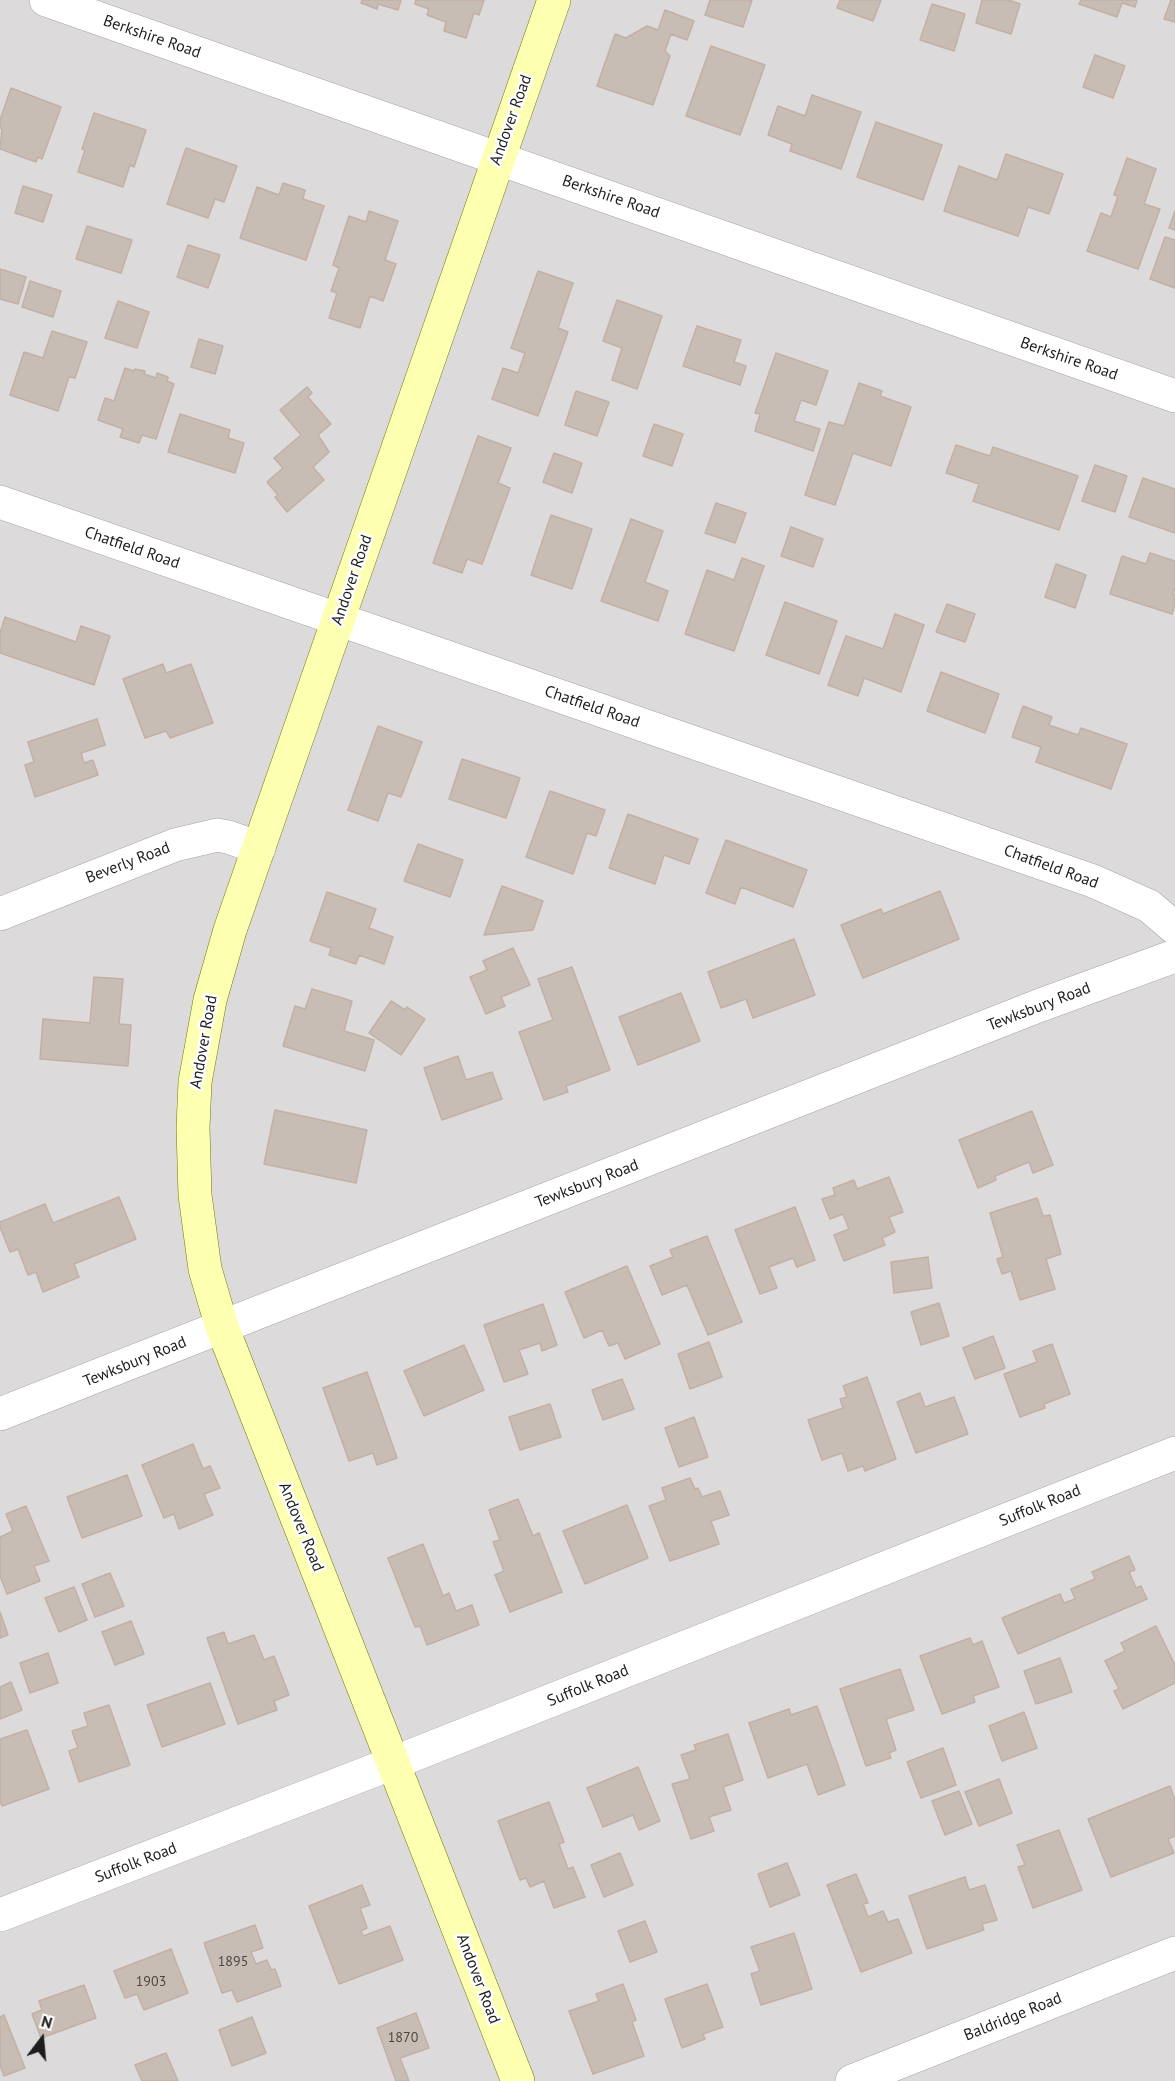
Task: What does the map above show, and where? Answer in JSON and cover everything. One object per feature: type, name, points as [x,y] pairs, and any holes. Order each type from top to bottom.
[{"type":"street","name":"Berkshire Road","points":[[46,0],[1175,396]]},
{"type":"street","name":"Andover Road","points":[[518,2081],[222,1327],[205,1269],[195,1195],[193,1128],[195,1082],[210,1000],[230,930],[554,0]]},
{"type":"street","name":"Chatfield Road","points":[[0,502],[1093,881],[1149,906],[1175,928]]},
{"type":"street","name":"Beverly Road","points":[[0,914],[175,845],[218,836],[228,837],[259,848]]},
{"type":"street","name":"Tewksbury Road","points":[[0,1414],[1038,1006],[1175,956]]},
{"type":"street","name":"Suffolk Road","points":[[0,1915],[393,1763],[1175,1453]]},
{"type":"street","name":"Baldridge Road","points":[[852,2081],[1175,1953]]},
{"type":"shaded area","points":[[0,0],[1175,0],[1175,2081],[0,2081]]},
{"type":"building","points":[[362,0],[401,0],[398,10],[378,4],[377,9],[361,3]]},
{"type":"building","points":[[416,0],[484,0],[479,15],[474,13],[466,38],[444,31],[446,22],[427,15],[429,9],[415,4]]},
{"type":"building","points":[[710,0],[752,0],[743,27],[705,15]]},
{"type":"building","points":[[840,0],[881,0],[873,21],[837,8]]},
{"type":"building","points":[[982,0],[1009,0],[1020,4],[1011,34],[976,23]]},
{"type":"building","points":[[1081,0],[1137,0],[1135,7],[1122,3],[1117,17],[1079,4]]},
{"type":"building","points":[[1171,0],[1175,0],[1175,22],[1164,19]]},
{"type":"building","points":[[932,4],[965,14],[954,51],[920,40]]},
{"type":"building","points":[[665,10],[694,21],[687,40],[671,34],[665,51],[670,56],[653,105],[597,86],[615,34],[626,38],[647,26],[658,30]]},
{"type":"building","points":[[711,46],[765,65],[740,135],[686,116]]},
{"type":"building","points":[[1095,55],[1125,66],[1113,98],[1083,87]]},
{"type":"building","points":[[11,88],[61,107],[42,159],[38,157],[36,162],[0,149],[2,129],[0,120]]},
{"type":"building","points":[[812,95],[861,112],[841,169],[790,151],[792,144],[768,135],[778,106],[805,116]]},
{"type":"building","points":[[94,113],[146,130],[134,167],[130,165],[123,187],[78,172],[85,150],[82,149]]},
{"type":"building","points":[[876,122],[942,145],[923,200],[857,177]]},
{"type":"building","points":[[186,148],[237,166],[224,202],[215,199],[208,218],[167,204]]},
{"type":"building","points":[[1006,154],[1063,174],[1049,214],[1028,207],[1018,236],[944,211],[959,166],[997,180]]},
{"type":"building","points":[[1127,158],[1156,169],[1144,204],[1160,209],[1138,269],[1087,251],[1101,213],[1111,217],[1118,196],[1114,195]]},
{"type":"building","points":[[283,183],[305,190],[303,199],[324,206],[306,260],[240,238],[257,187],[279,195]]},
{"type":"building","points":[[23,186],[52,195],[43,222],[15,213]]},
{"type":"building","points":[[369,211],[398,221],[385,260],[396,264],[383,301],[370,296],[360,328],[329,318],[337,293],[331,291],[339,268],[333,265],[349,216],[366,222]]},
{"type":"building","points":[[1175,211],[1175,230],[1169,228]]},
{"type":"building","points":[[87,226],[132,240],[121,273],[76,259]]},
{"type":"building","points":[[1165,237],[1175,240],[1175,288],[1150,279]]},
{"type":"building","points":[[188,245],[220,255],[208,288],[177,277]]},
{"type":"building","points":[[0,269],[26,277],[18,304],[0,299]]},
{"type":"building","points":[[538,271],[573,283],[558,328],[568,332],[538,416],[492,399],[503,368],[518,373],[525,353],[511,348]]},
{"type":"building","points":[[30,281],[61,291],[53,317],[22,307]]},
{"type":"building","points":[[617,300],[662,316],[637,389],[612,380],[622,348],[603,341]]},
{"type":"building","points":[[118,301],[149,312],[137,348],[105,338]]},
{"type":"building","points":[[697,326],[741,340],[734,362],[746,366],[740,385],[683,366]]},
{"type":"building","points":[[52,331],[87,342],[75,378],[69,377],[58,411],[10,395],[24,352],[43,358]]},
{"type":"building","points":[[199,339],[223,346],[215,374],[191,367]]},
{"type":"building","points":[[776,353],[828,371],[816,405],[801,400],[794,421],[820,429],[813,451],[755,431],[760,414],[755,413]]},
{"type":"building","points":[[125,368],[145,371],[144,374],[156,378],[157,373],[168,377],[167,381],[174,384],[156,439],[142,435],[139,443],[120,437],[123,429],[98,420],[105,398],[114,401]]},
{"type":"building","points":[[859,383],[882,391],[880,396],[911,407],[891,466],[853,453],[835,505],[805,495],[829,422],[844,426]]},
{"type":"building","points":[[307,387],[312,393],[308,397],[331,424],[318,435],[329,452],[313,467],[324,480],[287,512],[275,497],[278,495],[267,482],[283,468],[274,458],[301,435],[280,410]]},
{"type":"building","points":[[576,391],[609,402],[597,436],[565,425]]},
{"type":"building","points":[[180,414],[230,430],[228,438],[244,443],[235,473],[168,452]]},
{"type":"building","points":[[654,424],[683,434],[672,466],[643,456]]},
{"type":"building","points":[[478,436],[511,448],[498,483],[510,488],[482,564],[467,559],[462,573],[433,563]]},
{"type":"building","points":[[956,445],[990,456],[993,447],[1078,476],[1059,530],[973,501],[979,484],[946,473]]},
{"type":"building","points":[[554,453],[582,463],[572,493],[543,482]]},
{"type":"building","points":[[1095,465],[1127,476],[1115,512],[1082,501]]},
{"type":"building","points":[[1143,478],[1175,489],[1175,533],[1129,517]]},
{"type":"building","points":[[716,503],[746,513],[735,543],[705,533]]},
{"type":"building","points":[[551,515],[592,529],[572,589],[531,575]]},
{"type":"building","points":[[631,519],[663,531],[645,582],[668,591],[658,621],[601,601]]},
{"type":"building","points":[[791,527],[823,539],[813,567],[781,556]]},
{"type":"building","points":[[1150,553],[1175,561],[1173,594],[1175,604],[1172,614],[1110,594],[1122,556],[1146,564]]},
{"type":"building","points":[[742,558],[764,566],[734,651],[685,634],[707,570],[734,580]]},
{"type":"building","points":[[1056,564],[1086,575],[1075,608],[1045,597]]},
{"type":"building","points":[[785,602],[837,621],[819,674],[766,655]]},
{"type":"building","points":[[947,604],[975,614],[965,642],[936,632]]},
{"type":"building","points":[[895,614],[924,625],[901,692],[864,678],[858,696],[828,685],[846,636],[883,649]]},
{"type":"building","points":[[5,617],[76,642],[81,626],[110,636],[94,685],[0,653],[0,633]]},
{"type":"building","points":[[163,664],[166,673],[191,664],[213,723],[170,738],[166,731],[145,738],[123,679]]},
{"type":"building","points":[[941,672],[999,694],[985,733],[927,711]]},
{"type":"building","points":[[1023,706],[1052,717],[1049,725],[1078,735],[1081,728],[1127,744],[1111,789],[1036,762],[1041,747],[1012,737]]},
{"type":"building","points":[[97,719],[105,745],[81,753],[84,763],[93,760],[98,775],[35,797],[25,765],[34,762],[28,742]]},
{"type":"building","points":[[378,726],[422,742],[401,797],[388,793],[378,821],[348,810]]},
{"type":"building","points":[[462,759],[520,778],[506,818],[449,799]]},
{"type":"building","points":[[550,791],[605,810],[596,836],[587,833],[573,874],[526,857]]},
{"type":"building","points":[[628,814],[698,839],[689,864],[664,855],[655,884],[609,868]]},
{"type":"building","points":[[726,840],[807,870],[793,907],[741,887],[735,904],[706,893]]},
{"type":"building","points":[[418,844],[463,860],[450,897],[404,881]]},
{"type":"building","points":[[502,886],[543,901],[533,930],[484,935]]},
{"type":"building","points":[[940,891],[959,939],[863,978],[841,925],[881,909],[883,914]]},
{"type":"building","points":[[327,892],[376,909],[369,928],[393,937],[384,964],[359,955],[356,964],[329,955],[331,948],[310,941]]},
{"type":"building","points":[[794,939],[815,995],[753,1018],[746,999],[721,1008],[708,972]]},
{"type":"building","points":[[513,948],[530,985],[501,997],[505,1006],[486,1014],[470,977],[487,970],[483,961]]},
{"type":"building","points":[[572,967],[610,1070],[566,1086],[568,1092],[544,1100],[519,1032],[553,1020],[538,979]]},
{"type":"building","points":[[94,977],[123,979],[119,1024],[131,1025],[128,1066],[40,1059],[43,1019],[90,1023]]},
{"type":"building","points":[[312,989],[352,1001],[344,1031],[374,1040],[365,1071],[283,1046],[295,1006],[305,1009]]},
{"type":"building","points":[[681,993],[700,1041],[638,1065],[619,1017]]},
{"type":"building","points":[[391,1001],[405,1010],[407,1007],[425,1019],[401,1055],[369,1033]]},
{"type":"building","points":[[458,1056],[466,1080],[492,1072],[502,1099],[442,1120],[424,1068]]},
{"type":"building","points":[[275,1110],[367,1130],[356,1183],[264,1164]]},
{"type":"building","points":[[1032,1111],[1053,1165],[1033,1173],[1029,1162],[995,1176],[996,1180],[978,1188],[959,1140]]},
{"type":"building","points":[[889,1177],[903,1212],[889,1217],[895,1232],[882,1238],[885,1245],[844,1261],[834,1235],[849,1229],[843,1214],[830,1219],[822,1199],[835,1195],[833,1188],[854,1180],[857,1189]]},
{"type":"building","points":[[119,1197],[136,1239],[74,1264],[79,1277],[43,1292],[36,1272],[28,1275],[18,1249],[10,1252],[0,1227],[0,1222],[45,1204],[53,1223]]},
{"type":"building","points":[[1037,1198],[1043,1216],[1050,1215],[1061,1254],[1046,1259],[1055,1289],[1020,1300],[1011,1271],[1002,1274],[997,1259],[1003,1257],[990,1213]]},
{"type":"building","points":[[795,1207],[815,1260],[797,1267],[793,1258],[769,1267],[777,1288],[760,1294],[735,1230]]},
{"type":"building","points":[[707,1236],[742,1322],[708,1335],[687,1285],[662,1295],[650,1266],[673,1257],[670,1250]]},
{"type":"building","points":[[928,1257],[932,1288],[894,1293],[891,1262]]},
{"type":"building","points":[[627,1266],[660,1344],[625,1359],[618,1343],[609,1346],[602,1330],[584,1338],[565,1292]]},
{"type":"building","points":[[939,1303],[949,1336],[921,1345],[911,1312]]},
{"type":"building","points":[[543,1304],[557,1345],[542,1351],[540,1343],[519,1350],[528,1374],[504,1382],[484,1325]]},
{"type":"building","points":[[993,1336],[1005,1368],[975,1379],[963,1348]]},
{"type":"building","points":[[709,1342],[722,1377],[690,1389],[678,1354]]},
{"type":"building","points":[[1052,1344],[1070,1394],[1044,1404],[1045,1408],[1020,1417],[1004,1374],[1037,1362],[1033,1351]]},
{"type":"building","points":[[464,1345],[484,1390],[424,1416],[404,1371]]},
{"type":"building","points":[[367,1372],[397,1458],[377,1465],[373,1453],[349,1461],[323,1388]]},
{"type":"building","points":[[867,1377],[896,1459],[865,1471],[863,1466],[848,1471],[842,1453],[822,1460],[808,1420],[843,1408],[840,1399],[847,1397],[843,1386]]},
{"type":"building","points":[[622,1379],[634,1409],[603,1420],[592,1390]]},
{"type":"building","points":[[920,1393],[925,1407],[954,1397],[968,1434],[916,1453],[897,1402]]},
{"type":"building","points":[[550,1404],[561,1437],[520,1450],[509,1417]]},
{"type":"building","points":[[694,1417],[708,1457],[679,1467],[665,1428]]},
{"type":"building","points":[[193,1444],[203,1469],[210,1466],[220,1488],[204,1494],[213,1515],[179,1529],[174,1514],[164,1518],[142,1465]]},
{"type":"building","points":[[127,1475],[142,1516],[82,1538],[67,1497]]},
{"type":"building","points":[[690,1478],[702,1497],[720,1491],[729,1515],[711,1521],[719,1544],[670,1561],[649,1506],[666,1500],[662,1488]]},
{"type":"building","points":[[518,1499],[533,1536],[539,1533],[562,1592],[510,1612],[495,1575],[504,1571],[493,1542],[500,1540],[489,1510]]},
{"type":"building","points":[[627,1505],[648,1558],[585,1584],[563,1531]]},
{"type":"building","points":[[26,1506],[49,1561],[34,1566],[40,1581],[7,1594],[0,1576],[0,1537],[13,1531],[6,1514]]},
{"type":"building","points":[[423,1544],[443,1596],[449,1593],[456,1611],[472,1605],[479,1625],[427,1645],[420,1626],[415,1627],[388,1558]]},
{"type":"building","points":[[1129,1556],[1135,1570],[1129,1572],[1136,1588],[1141,1586],[1147,1599],[1018,1654],[1002,1618],[1060,1594],[1064,1603],[1075,1599],[1071,1589],[1095,1579],[1092,1572]]},
{"type":"building","points":[[110,1573],[124,1606],[95,1617],[82,1584]]},
{"type":"building","points":[[74,1587],[87,1620],[59,1632],[45,1598]]},
{"type":"building","points":[[0,1612],[8,1635],[0,1638]]},
{"type":"building","points":[[131,1621],[144,1654],[115,1665],[102,1632]]},
{"type":"building","points":[[1156,1626],[1175,1665],[1175,1683],[1123,1709],[1114,1691],[1119,1689],[1105,1661],[1125,1651],[1121,1643]]},
{"type":"building","points":[[224,1632],[228,1644],[254,1635],[264,1660],[274,1656],[289,1695],[274,1701],[277,1710],[238,1724],[207,1638]]},
{"type":"building","points":[[970,1638],[973,1645],[982,1641],[999,1687],[973,1696],[975,1702],[942,1714],[920,1656]]},
{"type":"building","points":[[48,1653],[58,1683],[30,1693],[20,1663]]},
{"type":"building","points":[[1060,1658],[1072,1692],[1036,1704],[1024,1671]]},
{"type":"building","points":[[900,1669],[914,1710],[886,1719],[896,1750],[889,1753],[891,1758],[866,1766],[840,1689]]},
{"type":"building","points":[[11,1682],[22,1710],[0,1719],[0,1687]]},
{"type":"building","points":[[210,1683],[225,1724],[162,1747],[147,1705]]},
{"type":"building","points":[[109,1705],[130,1765],[79,1782],[69,1751],[78,1748],[72,1731],[88,1726],[84,1713]]},
{"type":"building","points":[[817,1706],[845,1785],[818,1795],[807,1764],[768,1778],[749,1723],[789,1709],[791,1715]]},
{"type":"building","points":[[1024,1712],[1037,1748],[1002,1761],[989,1726]]},
{"type":"building","points":[[27,1730],[49,1789],[2,1806],[0,1801],[0,1739]]},
{"type":"building","points":[[728,1734],[743,1780],[723,1787],[731,1810],[709,1817],[714,1831],[691,1839],[672,1784],[690,1779],[681,1755],[696,1750],[694,1745]]},
{"type":"building","points":[[943,1748],[956,1785],[921,1798],[907,1762]]},
{"type":"building","points":[[638,1767],[660,1821],[639,1830],[633,1815],[603,1827],[587,1788]]},
{"type":"building","points":[[999,1779],[1012,1813],[979,1826],[965,1792]]},
{"type":"building","points":[[1170,1786],[1175,1800],[1175,1836],[1168,1839],[1174,1853],[1111,1877],[1088,1819]]},
{"type":"building","points":[[959,1791],[972,1824],[945,1835],[932,1801]]},
{"type":"building","points":[[549,1802],[564,1842],[559,1844],[568,1869],[573,1867],[585,1897],[554,1908],[544,1881],[530,1887],[526,1878],[520,1880],[498,1821]]},
{"type":"building","points":[[1059,1830],[1082,1890],[1033,1908],[1018,1867],[1025,1865],[1017,1845]]},
{"type":"building","points":[[620,1853],[633,1885],[604,1897],[591,1865]]},
{"type":"building","points":[[787,1863],[800,1895],[770,1907],[758,1874]]},
{"type":"building","points":[[856,1874],[868,1903],[863,1904],[868,1917],[883,1911],[888,1922],[898,1919],[912,1953],[861,1972],[827,1885]]},
{"type":"building","points":[[965,1877],[969,1890],[985,1885],[997,1920],[982,1924],[984,1930],[927,1949],[909,1896]]},
{"type":"building","points":[[362,1885],[370,1905],[360,1908],[367,1928],[361,1931],[363,1936],[390,1926],[403,1960],[339,1984],[309,1906]]},
{"type":"building","points":[[645,1921],[657,1952],[630,1962],[618,1931]]},
{"type":"building","points":[[255,1925],[263,1948],[251,1952],[256,1964],[267,1960],[271,1970],[275,1969],[281,1986],[237,2002],[232,1990],[222,1993],[204,1943]]},
{"type":"building","points":[[794,1933],[812,1989],[761,2005],[751,1974],[760,1971],[751,1947]]},
{"type":"building","points":[[171,1949],[188,1993],[144,2010],[137,1994],[125,1998],[114,1971]]},
{"type":"building","points":[[623,1984],[636,2020],[632,2022],[644,2056],[593,2074],[569,2011],[599,2001],[596,1994]]},
{"type":"building","points":[[707,1984],[723,2027],[703,2034],[705,2039],[682,2048],[665,1999]]},
{"type":"building","points":[[84,1985],[96,2018],[41,2038],[32,2014],[42,2010],[39,2001]]},
{"type":"building","points":[[416,2013],[429,2048],[400,2058],[409,2081],[396,2081],[377,2028]]},
{"type":"building","points":[[4,2015],[25,2068],[4,2076],[0,2065],[0,2017]]},
{"type":"building","points":[[252,2017],[266,2053],[232,2066],[219,2030]]},
{"type":"building","points":[[166,2053],[178,2081],[142,2081],[135,2065]]}]
